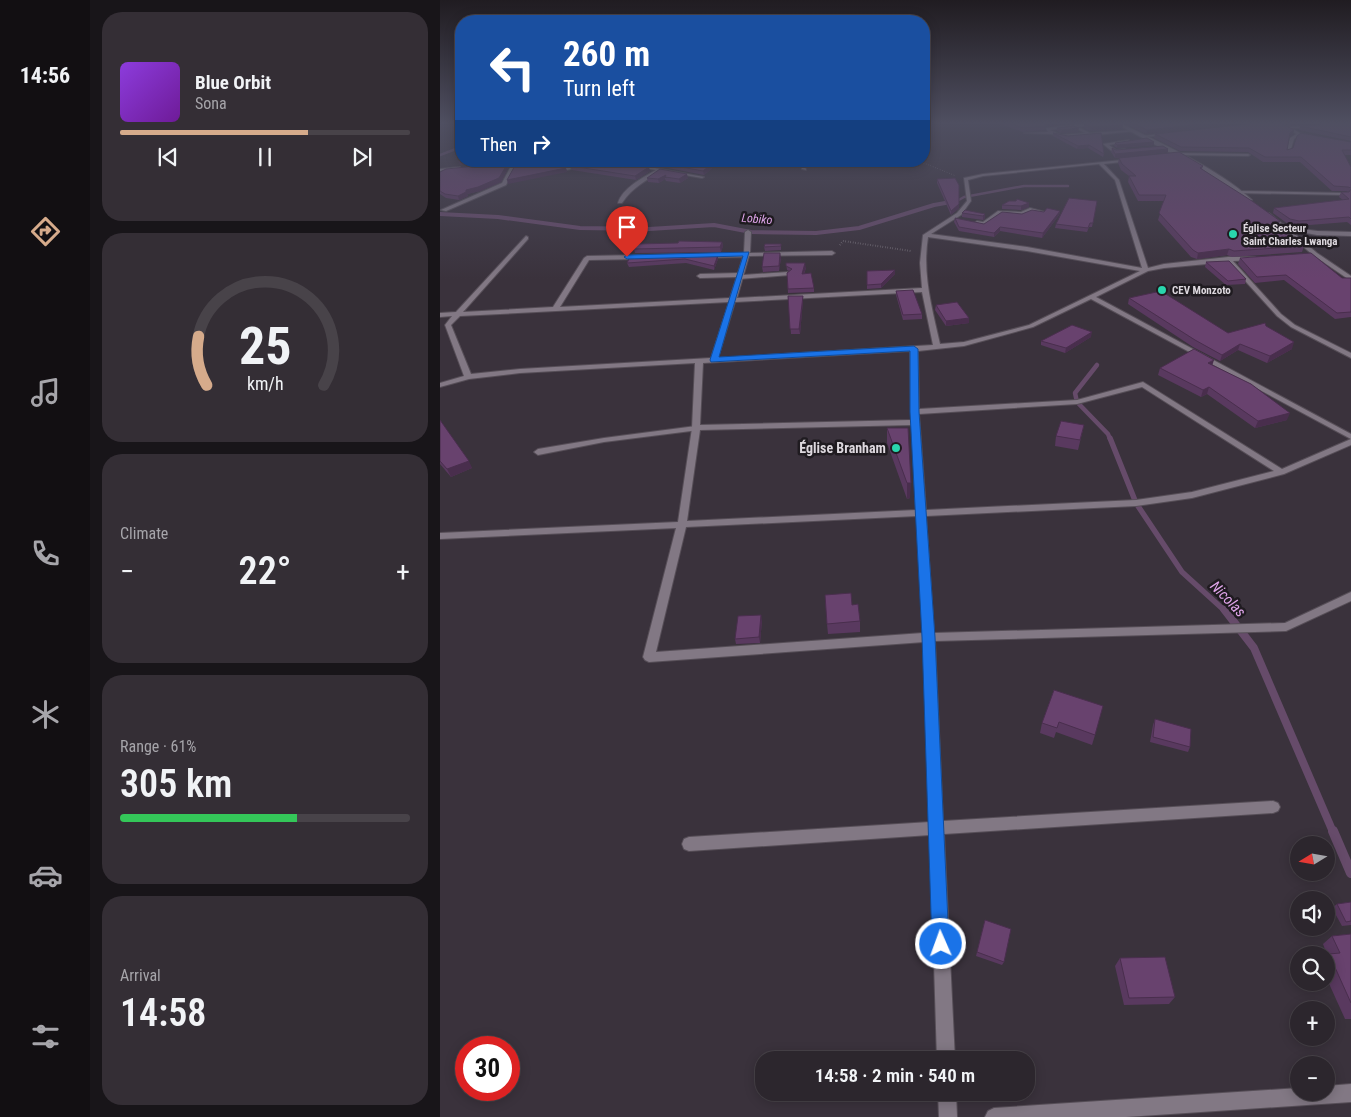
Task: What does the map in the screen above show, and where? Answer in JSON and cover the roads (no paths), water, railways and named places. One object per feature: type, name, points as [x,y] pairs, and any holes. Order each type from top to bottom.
[{"type":"street","points":[[444,210],[504,184],[509,175]]},
{"type":"street","points":[[620,202],[622,196],[650,175]]},
{"type":"street","points":[[691,175],[702,177]]},
{"type":"street","points":[[937,347],[924,290],[922,253],[926,235],[959,214],[969,201],[966,179],[982,175]]},
{"type":"street","points":[[1112,175],[1117,180],[1146,270]]},
{"type":"street","points":[[1212,175],[1255,204]]},
{"type":"street","points":[[1239,192],[1346,194]]},
{"type":"street","points":[[968,221],[984,224],[1000,212],[1022,214],[1030,210],[1042,212]]},
{"type":"street","points":[[1263,210],[1315,254],[1351,279]]},
{"type":"street","points":[[951,219],[960,220]]},
{"type":"street","points":[[1286,228],[1317,233],[1351,234]]},
{"type":"street","points":[[714,360],[731,300],[747,254],[748,232]]},
{"type":"street","points":[[926,235],[1027,249],[1146,270]]},
{"type":"street","points":[[468,377],[448,325],[526,238]]},
{"type":"street","points":[[555,310],[588,258],[832,253]]},
{"type":"street","points":[[1305,254],[1315,254]]},
{"type":"street","points":[[440,385],[468,377],[520,371],[914,349],[964,344],[1031,326],[1146,270],[1164,266],[1257,258]]},
{"type":"street","points":[[1228,260],[1279,315],[1294,326],[1351,356]]},
{"type":"street","points":[[700,276],[788,274]]},
{"type":"street","points":[[440,316],[924,290]]},
{"type":"street","points":[[1092,297],[1350,437]]},
{"type":"street","points":[[914,349],[915,417],[929,637],[946,1051]]},
{"type":"street","points":[[699,361],[696,428],[682,524],[649,657],[929,637],[1286,627],[1351,596]]},
{"type":"street","points":[[538,452],[604,440],[696,428],[915,417],[1077,402],[1143,384],[1281,472]]},
{"type":"street","points":[[440,536],[1136,503],[1192,495],[1281,472],[1350,437]]},
{"type":"street","points":[[689,844],[1272,807]]},
{"type":"street","points":[[994,1117],[1351,1093]]},
{"type":"street","points":[[947,1101],[948,1117]]},
{"type":"waterway","name":"Lobiko","points":[[944,203],[957,201],[964,197],[1024,186],[1068,186]]},
{"type":"waterway","name":"Lobiko","points":[[440,214],[498,217],[580,228],[649,229],[714,225],[751,232],[816,233],[859,228],[934,205],[951,202]]},
{"type":"waterway","name":"Nicolas","points":[[1097,365],[1075,393],[1077,402],[1108,434],[1110,439]]},
{"type":"waterway","name":"Nicolas","points":[[1110,438],[1136,503],[1182,572],[1225,611]]},
{"type":"waterway","name":"Nicolas","points":[[1224,609],[1254,648],[1333,832]]},
{"type":"waterway","name":"Nicolas","points":[[1333,831],[1351,873]]},
{"type":"place","name":"Église Secteur Saint Charles Lwanga","points":[[1233,234]]},
{"type":"place","name":"CEV Monzoto","points":[[1162,290]]},
{"type":"place","name":"Église Branham","points":[[896,448]]}]
